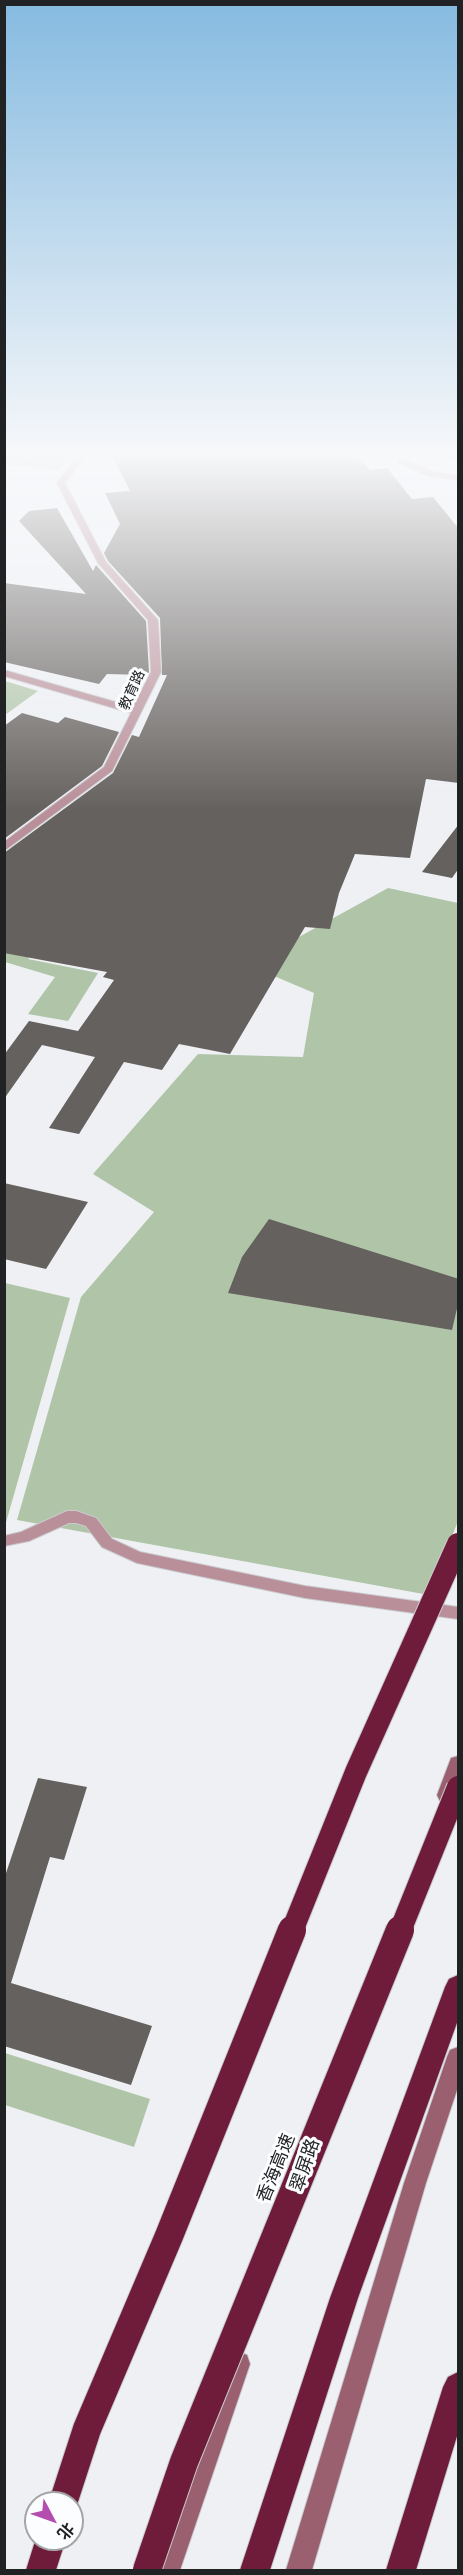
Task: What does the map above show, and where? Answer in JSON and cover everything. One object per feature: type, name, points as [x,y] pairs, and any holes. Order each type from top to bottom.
[{"type":"highway","points":[[67,2491],[87,2429],[169,2236],[356,1772],[459,1544]]},
{"type":"highway","name":"香海高速","points":[[147,2571],[184,2462],[459,1787]]},
{"type":"highway","points":[[255,2571],[344,2298],[459,1987]]},
{"type":"highway","points":[[401,2571],[459,2387]]},
{"type":"highway","points":[[40,2571],[47,2551]]},
{"type":"main road","name":"翠屏路","points":[[168,2571],[313,2141],[459,1764]]},
{"type":"main road","points":[[299,2571],[415,2183],[459,2057]]},
{"type":"street","name":"教育路","points":[[4,848],[108,769],[156,672],[153,621],[109,571]]},
{"type":"street","points":[[4,673],[138,712]]},
{"type":"lane","points":[[7,1541],[24,1537],[67,1517],[76,1516],[91,1522],[107,1543],[137,1557],[305,1592],[459,1613]]},
{"type":"green space","points":[[5,681],[38,691],[5,715]]},
{"type":"green space","points":[[388,888],[458,903],[458,1521],[429,1595],[17,1520],[81,1297],[154,1212],[93,1174],[198,1054],[303,1057],[314,993],[248,965]]},
{"type":"green space","points":[[52,934],[28,959],[98,973],[68,1021],[28,1014],[55,977],[5,962],[5,938]]},
{"type":"green space","points":[[4,1283],[70,1298],[5,1526]]},
{"type":"green space","points":[[5,2053],[150,2099],[134,2147],[5,2105]]},
{"type":"building","points":[[65,571],[102,571],[146,621],[149,672],[147,675],[107,674],[99,684],[4,662],[4,583],[86,594]]},
{"type":"building","points":[[117,571],[459,571],[459,783],[426,779],[410,858],[355,854],[339,893],[330,929],[305,927],[230,1054],[179,1044],[162,1070],[124,1062],[79,1134],[49,1128],[95,1057],[42,1045],[4,1099],[4,1055],[29,1021],[78,1031],[114,980],[103,977],[107,972],[4,953],[4,853],[113,773],[132,735],[139,737],[167,675],[162,675],[160,618]]},
{"type":"building","points":[[22,713],[58,723],[65,717],[119,732],[102,766],[4,839],[4,726]]},
{"type":"building","points":[[459,824],[459,868],[452,878],[422,872]]},
{"type":"building","points":[[4,1183],[88,1202],[46,1269],[4,1259]]},
{"type":"building","points":[[269,1219],[459,1279],[459,1300],[452,1330],[228,1293],[242,1257]]},
{"type":"building","points":[[38,1778],[87,1787],[64,1860],[50,1857],[11,1983],[152,2026],[131,2085],[4,2046],[4,1879]]}]
